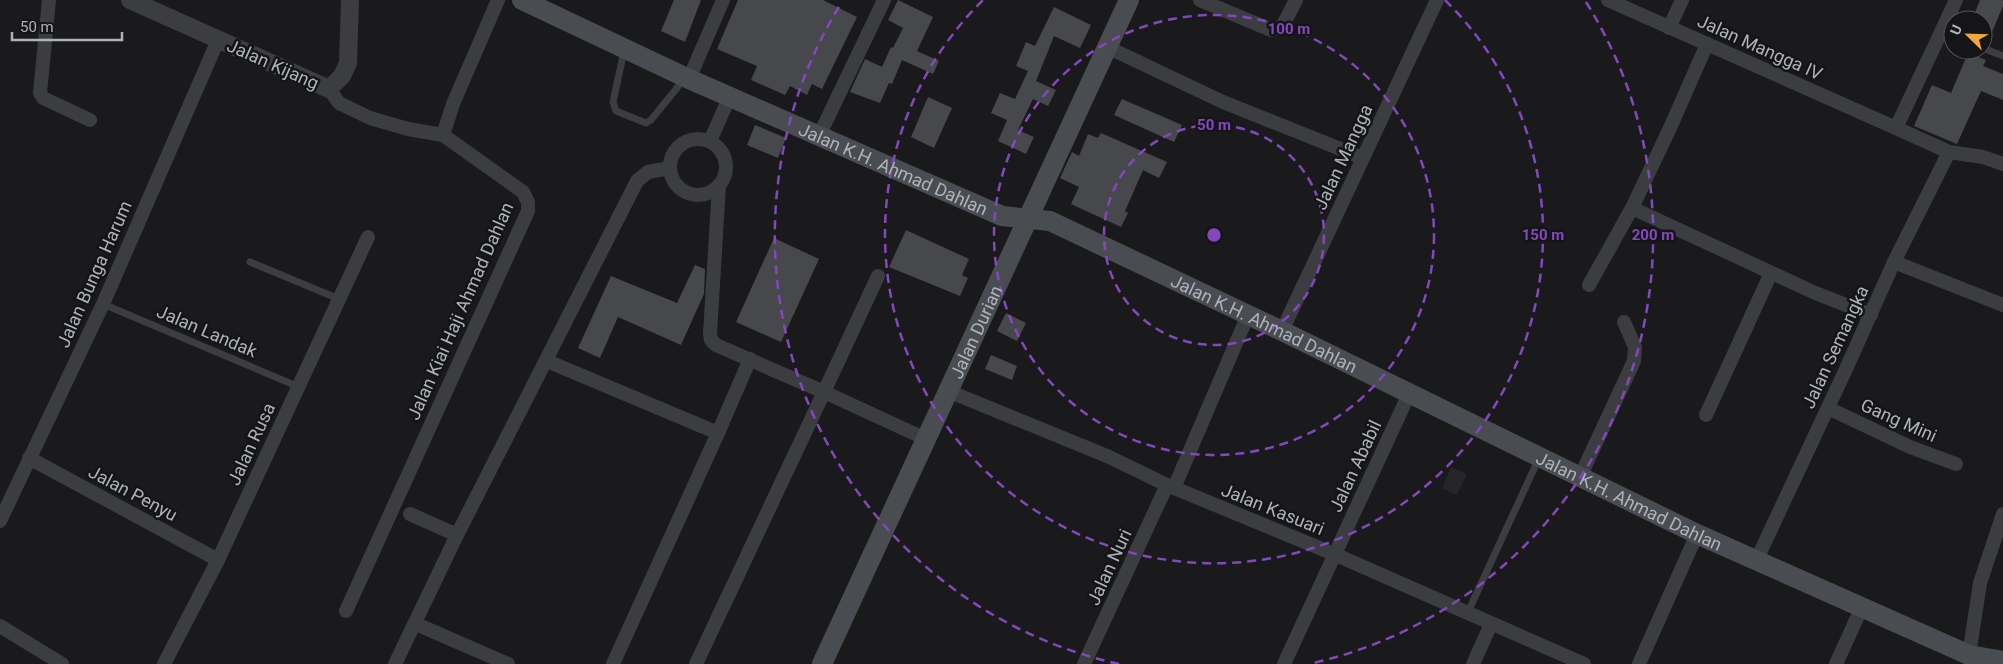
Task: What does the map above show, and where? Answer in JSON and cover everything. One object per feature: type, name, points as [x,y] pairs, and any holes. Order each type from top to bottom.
[{"type":"main road","name":"Jalan K.H. Ahmad Dahlan","points":[[522,0],[687,78],[1002,216],[1050,221],[1282,331],[1698,534],[1987,660]]},
{"type":"main road","name":"Jalan Durian","points":[[822,664],[1129,0]]},
{"type":"street","points":[[48,0],[40,93],[43,98],[90,120]]},
{"type":"street","name":"Jalan Kijang","points":[[130,0],[329,89],[342,76],[348,63],[350,0]]},
{"type":"street","points":[[329,89],[338,103],[370,118],[408,129],[443,135],[453,104],[498,0]]},
{"type":"street","points":[[687,78],[723,0]]},
{"type":"street","points":[[818,136],[884,0]]},
{"type":"street","points":[[1200,0],[1271,30],[1282,27],[1296,0]]},
{"type":"street","name":"Jalan Mangga","points":[[1282,331],[1438,0]]},
{"type":"street","name":"Jalan Mangga IV","points":[[1608,0],[1896,128]]},
{"type":"street","points":[[1669,28],[1682,0]]},
{"type":"street","name":"Jalan Bunga Harum","points":[[0,521],[103,304],[218,40]]},
{"type":"street","points":[[1943,42],[1896,128],[1949,152],[1983,157],[2003,164]]},
{"type":"street","points":[[1589,285],[1632,208],[1670,128],[1706,44]]},
{"type":"street","points":[[1107,47],[1223,102],[1363,158]]},
{"type":"street","points":[[710,142],[730,96]]},
{"type":"street","name":"Jalan Kiai Haji Ahmad Dahlan","points":[[346,611],[528,211],[528,202],[523,192],[443,135]]},
{"type":"street","points":[[719,185],[704,195],[686,192],[673,180],[670,168],[671,159],[676,150],[692,140],[701,139],[710,142],[720,150],[726,161],[725,174],[719,185],[711,340],[716,346],[750,359],[926,439]]},
{"type":"street","name":"Jalan Semangka","points":[[1757,559],[1894,262],[1949,152]]},
{"type":"street","points":[[395,664],[416,624],[457,535],[637,181],[648,172],[670,168]]},
{"type":"street","points":[[1632,208],[1813,292],[1871,315]]},
{"type":"street","name":"Jalan Rusa","points":[[164,664],[218,560],[368,237]]},
{"type":"street","points":[[1894,262],[2003,305]]},
{"type":"street","points":[[1706,414],[1771,273]]},
{"type":"street","points":[[696,664],[878,276]]},
{"type":"street","name":"Jalan Nuri","points":[[1084,664],[1171,487],[1248,315]]},
{"type":"street","points":[[1580,477],[1634,360],[1635,348],[1624,322]]},
{"type":"street","points":[[612,664],[750,359]]},
{"type":"street","points":[[547,361],[718,433]]},
{"type":"street","name":"Jalan Kasuari","points":[[948,391],[1107,456],[1171,487],[1334,554],[1584,664]]},
{"type":"street","name":"Jalan Ababil","points":[[1284,664],[1409,394]]},
{"type":"street","name":"Gang Mini","points":[[1828,408],[1910,447],[1956,464]]},
{"type":"street","name":"Jalan Penyu","points":[[29,458],[218,560]]},
{"type":"street","points":[[410,514],[457,535]]},
{"type":"street","points":[[1987,660],[1980,583],[2003,514]]},
{"type":"street","points":[[1639,664],[1698,534]]},
{"type":"street","points":[[1836,664],[1862,607]]},
{"type":"street","points":[[416,624],[503,663]]},
{"type":"street","points":[[1473,664],[1491,624]]},
{"type":"street","points":[[0,626],[62,664]]},
{"type":"lane","points":[[625,48],[613,102],[616,112],[646,123],[651,120],[687,78]]},
{"type":"lane","points":[[250,262],[339,298]]},
{"type":"lane","name":"Jalan Landak","points":[[103,304],[299,387]]},
{"type":"lane","points":[[1468,612],[1539,458]]},
{"type":"shaded area","points":[[1451,467],[1467,474],[1457,495],[1442,488]]},
{"type":"building","points":[[674,0],[701,0],[685,42],[661,31]]},
{"type":"building","points":[[738,0],[823,0],[857,17],[822,89],[812,84],[807,95],[790,86],[785,95],[751,80],[757,66],[717,49]]},
{"type":"building","points":[[898,0],[933,17],[917,51],[939,61],[933,74],[902,60],[892,84],[889,83],[880,103],[850,92],[865,59],[882,67],[891,47],[893,48],[903,28],[888,20]]},
{"type":"building","points":[[1980,0],[2003,0],[2003,6],[1993,30],[1993,10],[1976,10]]},
{"type":"building","points":[[1054,7],[1091,25],[1080,48],[1054,36],[1036,81],[1056,90],[1048,106],[1033,99],[1018,130],[1034,137],[1026,154],[998,141],[1007,120],[991,113],[1000,93],[1015,99],[1028,71],[1016,66],[1026,42],[1035,46]]},
{"type":"building","points":[[1965,60],[1986,60],[1983,66],[2003,74],[2003,100],[1981,91],[1957,144],[1914,126],[1932,85],[1951,93]]},
{"type":"building","points":[[928,97],[952,108],[934,148],[911,137]]},
{"type":"building","points":[[1122,99],[1182,125],[1174,142],[1114,115]]},
{"type":"building","points":[[755,125],[786,138],[778,158],[747,145]]},
{"type":"building","points":[[1101,133],[1167,162],[1159,178],[1143,170],[1125,211],[1128,213],[1121,227],[1071,204],[1079,187],[1060,178],[1072,152],[1079,156],[1088,134],[1098,138]]},
{"type":"building","points":[[906,230],[969,259],[962,275],[968,278],[960,296],[889,267]]},
{"type":"building","points":[[774,238],[819,259],[781,342],[736,322]]},
{"type":"building","points":[[695,265],[705,269],[704,294],[681,345],[618,317],[600,358],[578,348],[611,276],[677,303]]},
{"type":"building","points":[[1006,313],[1026,323],[1017,341],[997,331]]},
{"type":"building","points":[[991,355],[1017,366],[1012,380],[985,369]]}]
